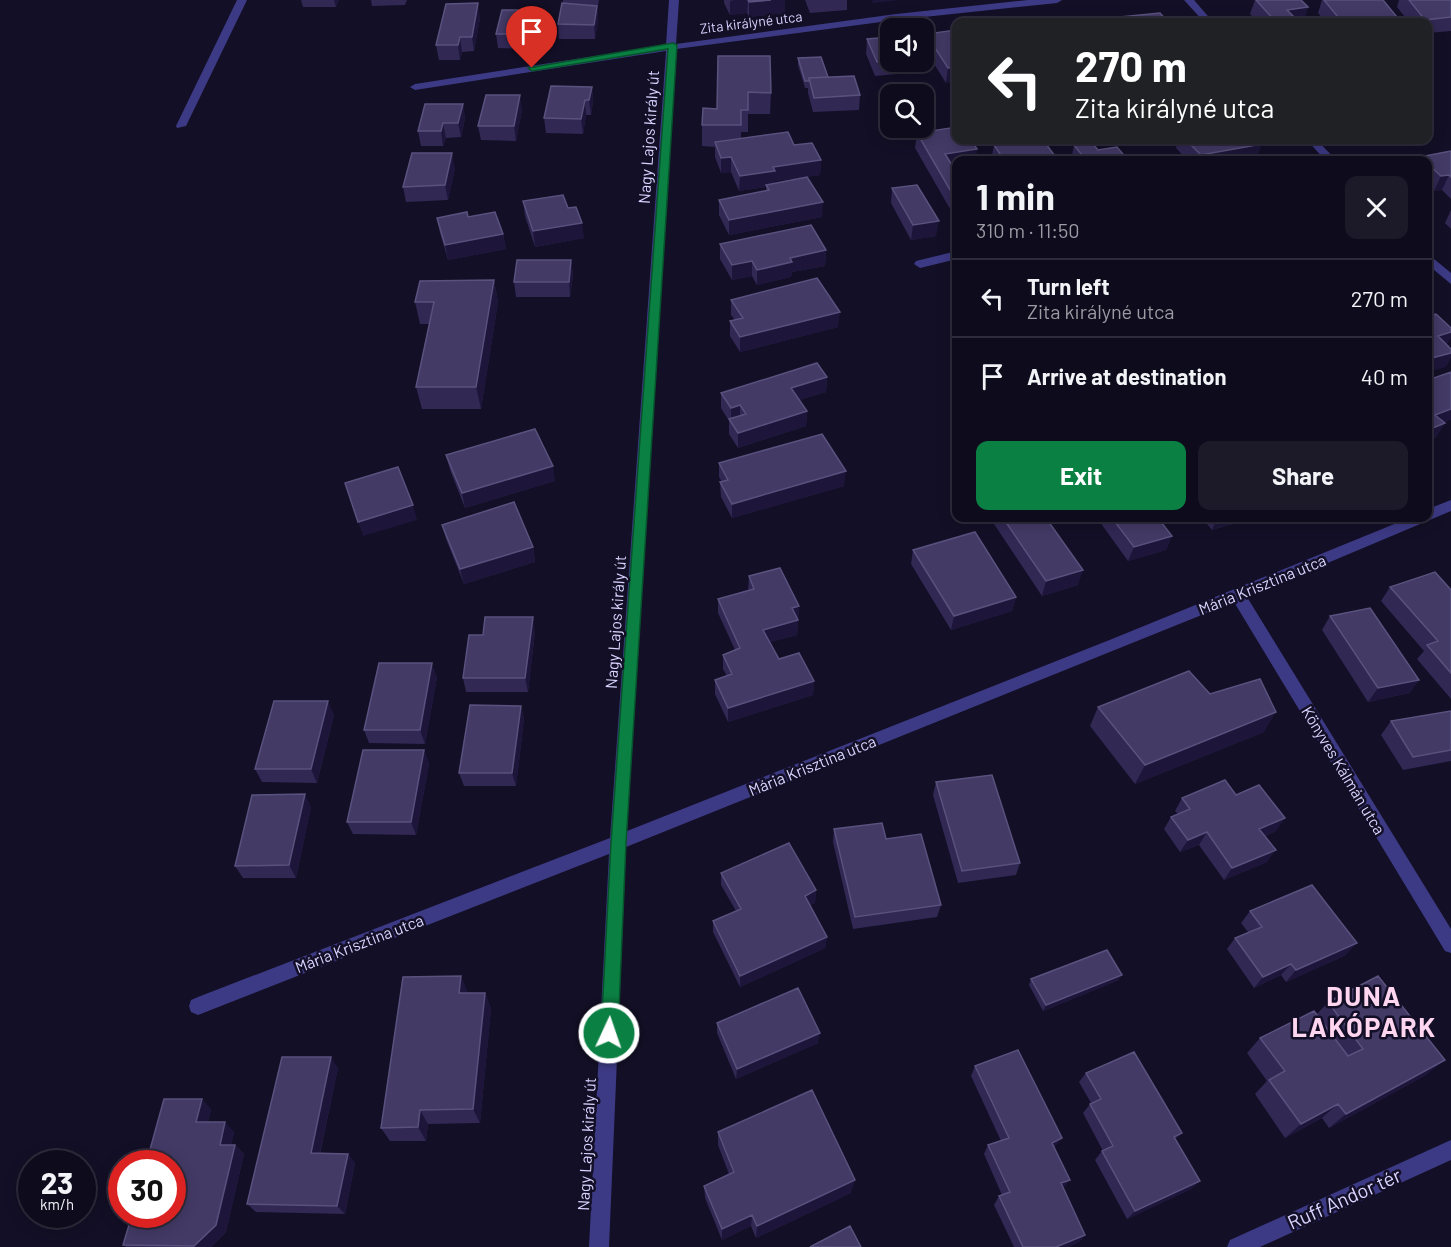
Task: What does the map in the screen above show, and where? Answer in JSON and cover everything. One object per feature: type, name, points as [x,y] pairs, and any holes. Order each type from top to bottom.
[{"type":"street","points":[[181,126],[242,0]]},
{"type":"street","name":"Nagy Lajos király út","points":[[599,1247],[618,843],[673,45],[674,0]]},
{"type":"street","name":"Zita királyné utca","points":[[415,87],[673,45],[966,8],[1057,0]]},
{"type":"street","points":[[1189,0],[1205,18]]},
{"type":"street","points":[[1316,144],[1327,156]]},
{"type":"street","points":[[920,264],[952,256]]},
{"type":"street","points":[[1432,262],[1451,280]]},
{"type":"street","points":[[1432,513],[1451,505]]},
{"type":"street","name":"Mária Krisztina utca","points":[[198,1005],[618,843],[1238,595],[1412,522]]},
{"type":"street","name":"Könyves Kálmán utca","points":[[1238,595],[1451,945]]},
{"type":"street","name":"Ruff Andor tér","points":[[1237,1247],[1451,1150]]},
{"type":"building","points":[[748,0],[771,0],[749,2]]},
{"type":"building","points":[[1256,0],[1301,0],[1308,7],[1287,10],[1295,18],[1272,18]]},
{"type":"building","points":[[1324,0],[1383,0],[1398,18],[1339,18]]},
{"type":"building","points":[[1409,0],[1451,0],[1451,17],[1423,18]]},
{"type":"building","points":[[478,3],[472,37],[460,37],[458,45],[436,45],[446,4]]},
{"type":"building","points":[[562,3],[597,6],[594,25],[558,24]]},
{"type":"building","points":[[502,10],[533,10],[527,34],[496,34]]},
{"type":"building","points":[[1160,13],[1164,18],[1109,18]]},
{"type":"building","points":[[952,31],[952,68],[948,68],[934,46],[934,33]]},
{"type":"building","points":[[880,38],[880,62],[877,62],[867,39]]},
{"type":"building","points":[[718,56],[770,56],[771,93],[748,92],[748,110],[741,110],[741,125],[702,125],[703,108],[717,109]]},
{"type":"building","points":[[821,57],[828,77],[809,78],[809,81],[805,81],[798,58]]},
{"type":"building","points":[[854,76],[860,95],[814,98],[809,78]]},
{"type":"building","points":[[551,86],[592,87],[589,100],[585,100],[581,119],[544,118]]},
{"type":"building","points":[[486,95],[520,95],[514,126],[478,126]]},
{"type":"building","points":[[425,104],[463,104],[458,123],[443,123],[441,131],[418,131]]},
{"type":"building","points":[[952,128],[952,144],[974,144],[977,149],[945,154],[952,165],[952,193],[920,138],[934,138],[934,130]]},
{"type":"building","points":[[788,132],[794,145],[812,143],[821,160],[773,167],[775,171],[740,176],[731,157],[721,158],[715,142]]},
{"type":"building","points":[[1046,144],[1055,156],[1001,156],[994,145]]},
{"type":"building","points":[[1093,144],[1098,150],[1117,147],[1125,156],[1083,156],[1074,145]]},
{"type":"building","points":[[1190,144],[1262,144],[1201,155]]},
{"type":"building","points":[[1451,151],[1451,177],[1441,176],[1432,168],[1432,156],[1425,156]]},
{"type":"building","points":[[412,153],[452,153],[445,185],[403,187]]},
{"type":"building","points":[[807,177],[823,202],[729,220],[719,200],[769,190],[766,185]]},
{"type":"building","points":[[917,185],[939,221],[913,225],[892,188]]},
{"type":"building","points":[[563,195],[568,208],[576,207],[582,223],[533,231],[523,201]]},
{"type":"building","points":[[467,212],[468,217],[495,212],[503,234],[445,245],[437,218]]},
{"type":"building","points":[[811,225],[826,250],[790,258],[792,262],[757,270],[752,261],[732,265],[720,244]]},
{"type":"building","points":[[517,260],[571,260],[569,282],[514,282]]},
{"type":"building","points":[[817,278],[840,312],[740,337],[730,321],[743,318],[731,300]]},
{"type":"building","points":[[494,280],[476,387],[416,387],[434,302],[415,302],[420,281]]},
{"type":"building","points":[[1436,314],[1451,328],[1451,332],[1438,336],[1451,349],[1451,353],[1432,358],[1432,315]]},
{"type":"building","points":[[817,363],[827,377],[791,388],[807,411],[738,433],[729,419],[746,414],[740,405],[731,408],[721,393]]},
{"type":"building","points":[[1451,372],[1451,409],[1435,415],[1445,423],[1432,428],[1432,379]]},
{"type":"building","points":[[535,429],[553,466],[462,493],[446,455]]},
{"type":"building","points":[[822,434],[846,471],[732,504],[720,482],[728,480],[719,463]]},
{"type":"building","points":[[398,467],[413,505],[358,522],[345,483]]},
{"type":"building","points":[[514,502],[533,547],[460,569],[442,525]]},
{"type":"building","points":[[1006,522],[1049,522],[1083,570],[1046,581]]},
{"type":"building","points":[[1115,522],[1161,522],[1172,536],[1134,547]]},
{"type":"building","points":[[975,532],[1016,597],[954,616],[913,550]]},
{"type":"building","points":[[780,568],[799,606],[792,608],[798,620],[763,630],[779,659],[799,653],[814,681],[728,708],[715,680],[732,674],[723,655],[740,648],[718,599],[754,589],[749,576]]},
{"type":"building","points":[[1435,572],[1451,590],[1451,673],[1427,645],[1438,641],[1390,587]]},
{"type":"building","points":[[1370,608],[1419,680],[1378,688],[1330,616]]},
{"type":"building","points":[[485,617],[533,617],[525,678],[463,678],[469,635],[483,635]]},
{"type":"building","points":[[379,663],[432,663],[420,730],[364,730]]},
{"type":"building","points":[[1189,671],[1210,694],[1260,679],[1276,712],[1145,765],[1098,707]]},
{"type":"building","points":[[274,701],[328,701],[311,769],[255,769]]},
{"type":"building","points":[[470,705],[521,706],[512,773],[459,773]]},
{"type":"building","points":[[1451,711],[1451,750],[1413,757],[1391,721]]},
{"type":"building","points":[[363,750],[424,750],[411,822],[347,822]]},
{"type":"building","points":[[992,775],[1020,863],[962,871],[936,782]]},
{"type":"building","points":[[1225,780],[1236,795],[1259,785],[1285,818],[1259,829],[1276,850],[1232,868],[1207,832],[1188,840],[1171,817],[1190,809],[1182,798]]},
{"type":"building","points":[[305,794],[289,865],[235,866],[252,795]]},
{"type":"building","points":[[882,823],[886,839],[921,834],[941,905],[855,917],[834,829]]},
{"type":"building","points":[[789,843],[816,890],[805,896],[827,937],[740,976],[713,921],[741,909],[721,873]]},
{"type":"building","points":[[1312,885],[1357,943],[1296,970],[1291,964],[1263,977],[1235,938],[1262,927],[1250,911]]},
{"type":"building","points":[[1107,950],[1122,975],[1046,1005],[1031,979]]},
{"type":"building","points":[[461,976],[459,993],[485,993],[473,1109],[420,1110],[418,1127],[381,1128],[403,977]]},
{"type":"building","points":[[1378,976],[1445,1060],[1346,1114],[1338,1104],[1301,1124],[1269,1080],[1285,1071],[1260,1038],[1314,1011],[1348,1056],[1363,1049],[1328,1002]]},
{"type":"building","points":[[798,988],[820,1033],[737,1069],[717,1023]]},
{"type":"building","points":[[1018,1050],[1062,1138],[1052,1143],[1070,1180],[1061,1183],[1085,1235],[1056,1247],[1023,1247],[999,1196],[1010,1192],[988,1145],[1009,1138],[975,1066]]},
{"type":"building","points":[[1134,1052],[1182,1133],[1174,1137],[1200,1181],[1135,1211],[1102,1151],[1113,1146],[1090,1104],[1101,1099],[1086,1073]]},
{"type":"building","points":[[282,1057],[331,1057],[311,1153],[348,1154],[337,1206],[247,1204]]},
{"type":"building","points":[[812,1090],[855,1180],[757,1226],[752,1215],[722,1229],[704,1186],[734,1172],[718,1132]]},
{"type":"building","points":[[164,1099],[202,1099],[196,1122],[225,1122],[220,1145],[235,1145],[216,1225],[194,1246],[123,1245],[128,1228],[186,1228],[186,1150],[150,1150]]},
{"type":"building","points":[[850,1226],[861,1247],[810,1247]]},
{"type":"district","name":"DUNA LAKÓPARK","points":[[1364,1010]]},
{"type":"route","points":[[532,68],[673,45],[618,843],[609,1033]]}]
